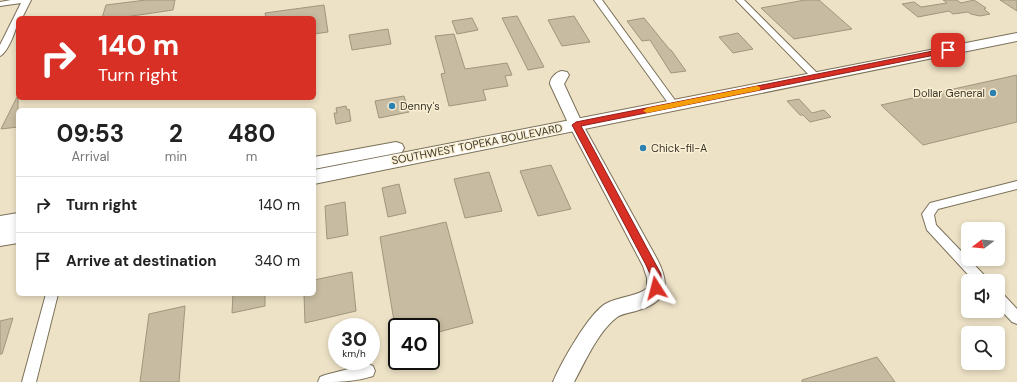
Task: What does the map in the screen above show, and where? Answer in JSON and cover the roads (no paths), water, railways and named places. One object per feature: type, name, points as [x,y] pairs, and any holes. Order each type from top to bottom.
[{"type":"main road","name":"SOUTHWEST TOPEKA BOULEVARD","points":[[812,72],[1017,26]]},
{"type":"main road","name":"SOUTHWEST TOPEKA BOULEVARD","points":[[316,176],[349,163],[812,72],[1017,37]]},
{"type":"main road","name":"SOUTHWEST TOPEKA BOULEVARD","points":[[316,163],[349,163]]},
{"type":"main road","points":[[0,224],[16,221]]},
{"type":"main road","points":[[0,238],[16,235]]},
{"type":"street","points":[[0,4],[27,0]]},
{"type":"street","points":[[19,16],[27,0]]},
{"type":"street","points":[[598,0],[670,100]]},
{"type":"street","points":[[740,0],[812,72]]},
{"type":"street","points":[[0,53],[16,22]]},
{"type":"street","points":[[562,75],[557,81],[557,84],[651,264],[656,274],[657,282],[653,294],[608,312],[563,382]]},
{"type":"street","points":[[975,274],[931,227],[928,214],[934,206],[1017,185]]},
{"type":"street","points":[[30,382],[52,296]]},
{"type":"street","points":[[1005,305],[1017,318]]},
{"type":"street","points":[[325,382],[368,371]]},
{"type":"place","name":"Dollar General","points":[[993,93]]},
{"type":"place","name":"Denny's","points":[[392,106]]},
{"type":"place","name":"Chick-fil-A","points":[[643,148]]}]
